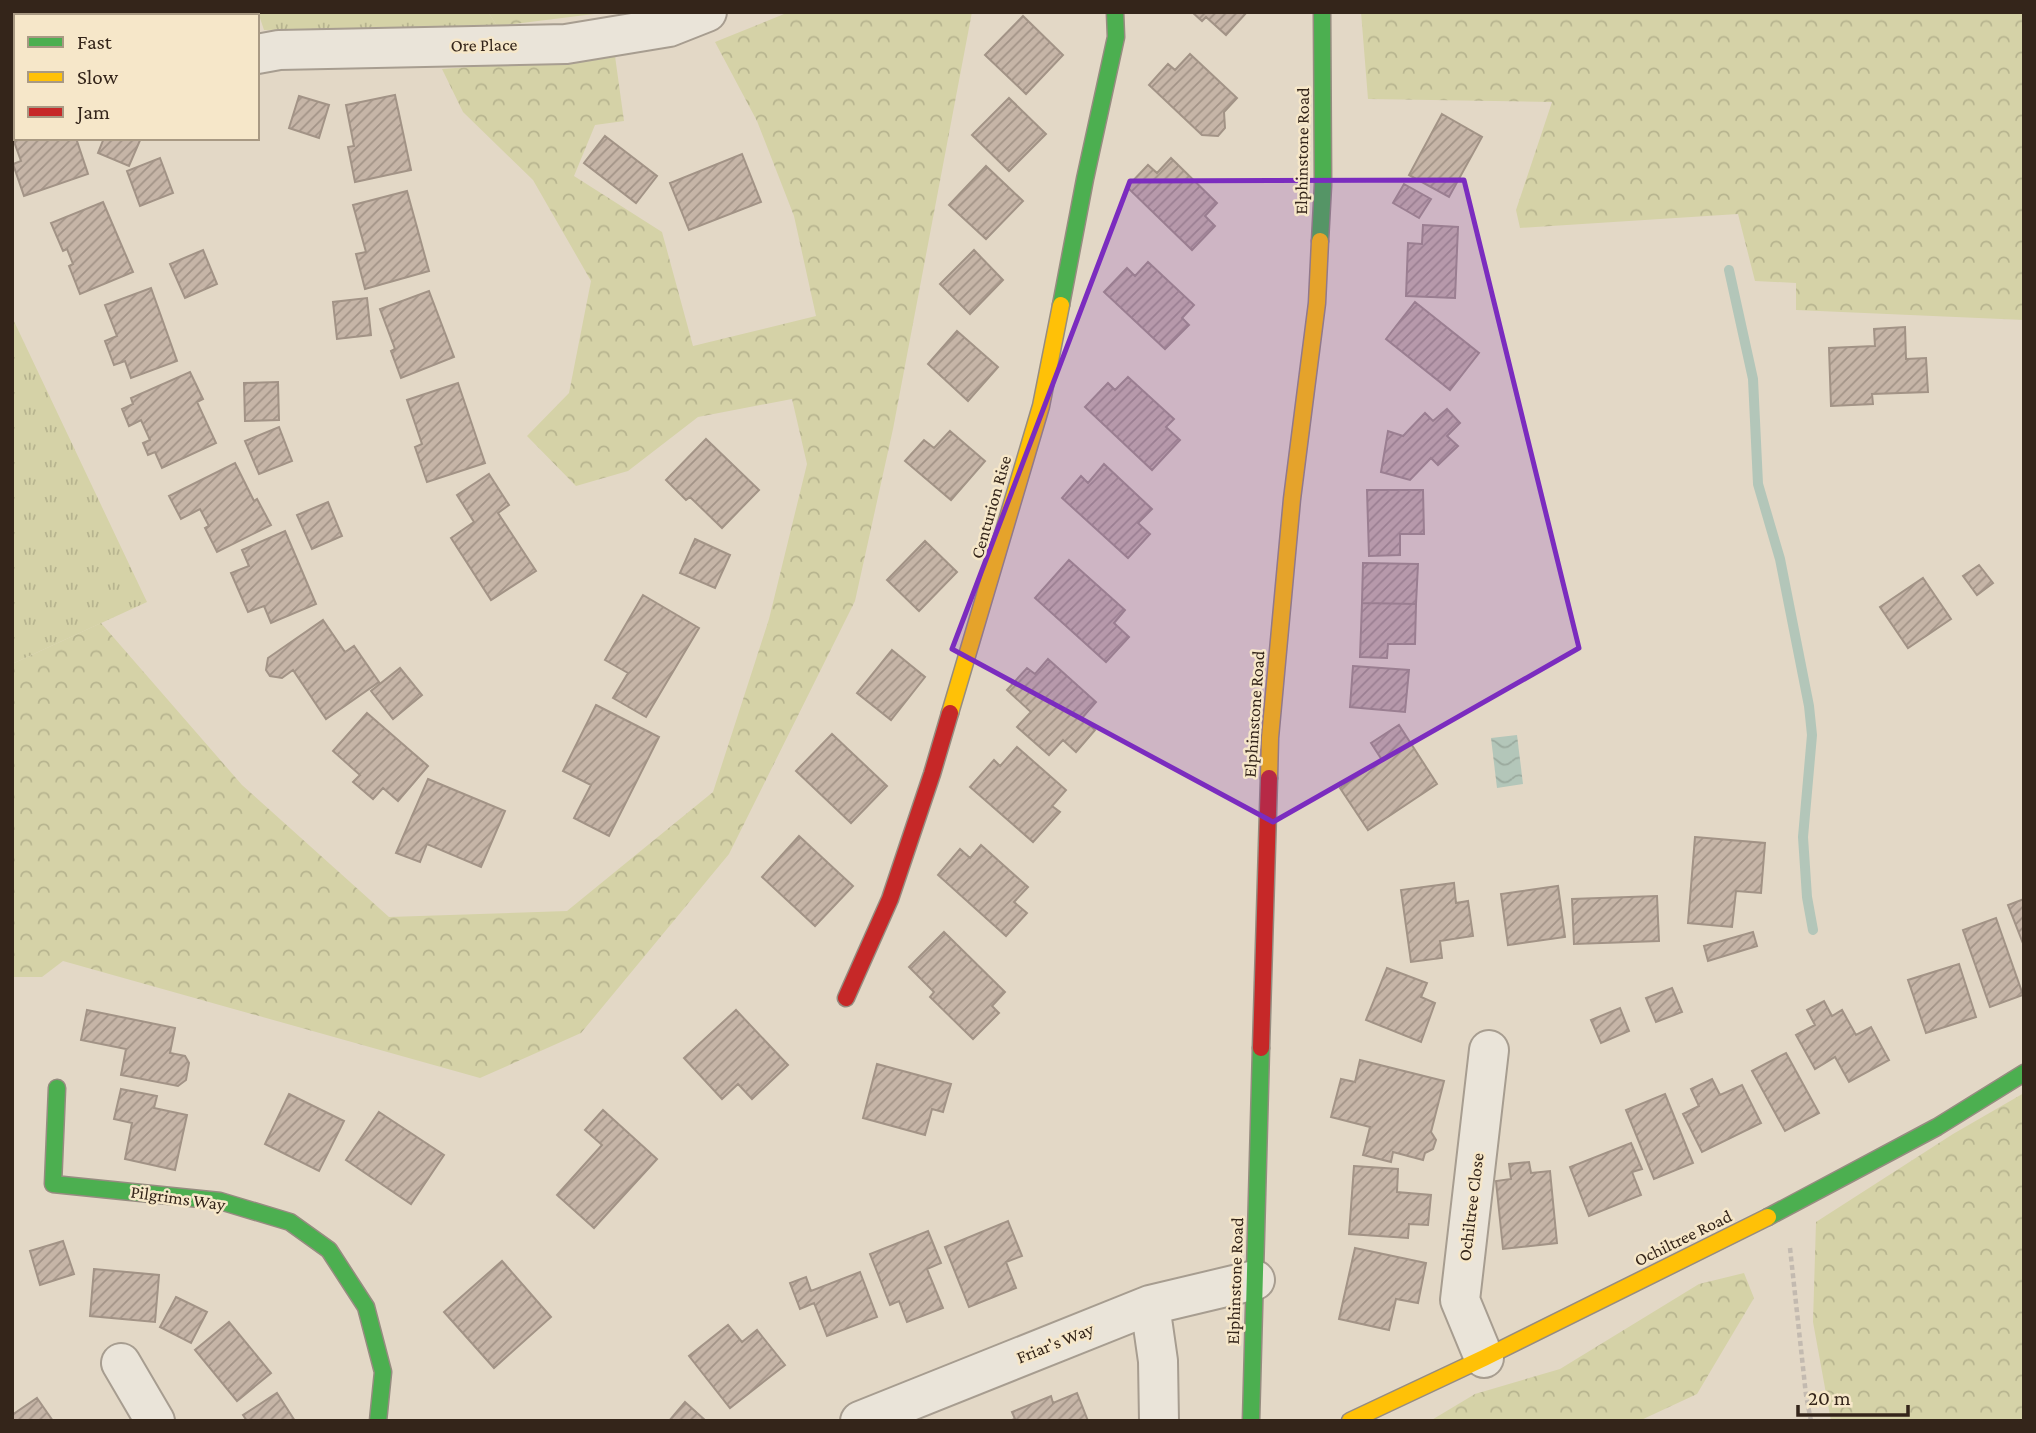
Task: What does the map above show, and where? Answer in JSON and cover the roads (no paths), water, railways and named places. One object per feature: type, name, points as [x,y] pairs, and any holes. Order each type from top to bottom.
[{"type":"street","name":"Ore Place","points":[[259,54],[279,50],[566,44],[669,27],[707,12]]},
{"type":"street","name":"Centurion Rise","points":[[846,998],[890,899],[923,799],[1041,406],[1084,179],[1116,37],[1115,12]]},
{"type":"street","name":"Elphinstone Road","points":[[1251,1421],[1270,738],[1292,499],[1317,303],[1323,184],[1322,12]]},
{"type":"street","name":"Ochiltree Close","points":[[1484,1358],[1460,1300],[1489,1050]]},
{"type":"street","name":"Ochiltree Road","points":[[1350,1421],[1484,1358],[1786,1208],[1937,1126],[2024,1073]]},
{"type":"street","name":"Pilgrims Way","points":[[57,1088],[53,1184],[220,1202],[290,1222],[329,1250],[366,1307],[383,1372],[378,1421]]},
{"type":"street","name":"Friar's Way","points":[[860,1421],[1150,1305],[1255,1280]]},
{"type":"street","points":[[1150,1305],[1158,1361],[1159,1421]]},
{"type":"street","points":[[121,1363],[155,1421]]},
{"type":"water","points":[[1517,735],[1523,784],[1497,788],[1491,738]]},
{"type":"waterway","points":[[1729,270],[1753,379],[1758,484],[1780,559],[1809,706],[1812,735],[1803,837],[1807,897],[1813,930]]}]
